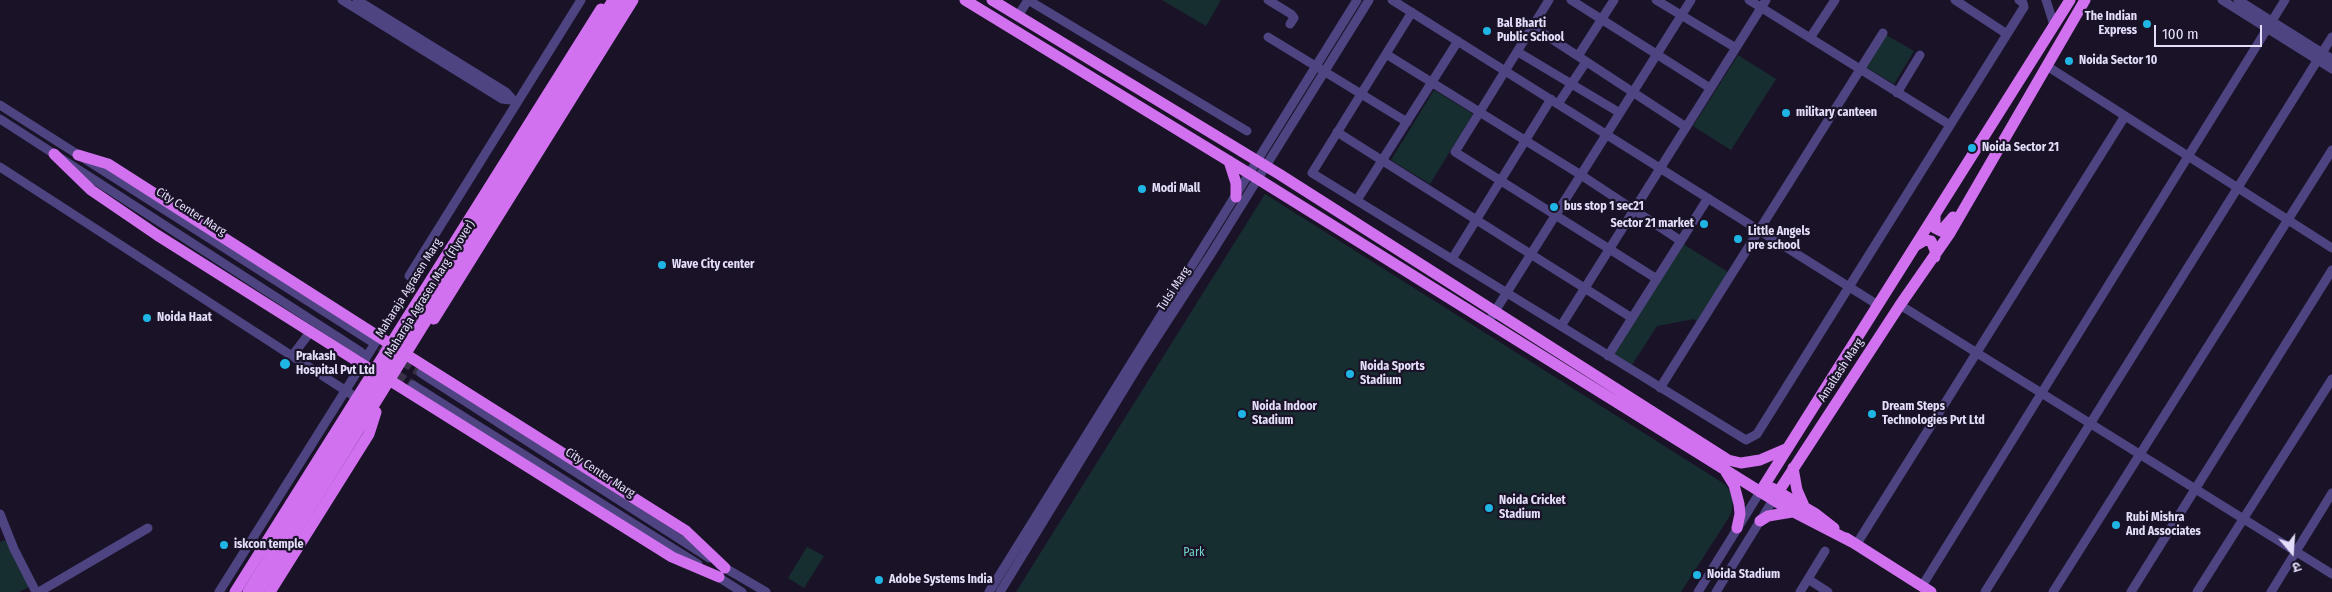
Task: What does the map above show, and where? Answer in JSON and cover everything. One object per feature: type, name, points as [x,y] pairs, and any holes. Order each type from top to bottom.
[{"type":"main road","name":"Maharaja Agrasen Marg","points":[[235,592],[607,0]]},
{"type":"main road","name":"Maharaja Agrasen Marg (Flyover)","points":[[248,592],[613,0]]},
{"type":"main road","name":"Maharaja Agrasen Marg (Flyover)","points":[[258,592],[625,0]]},
{"type":"main road","points":[[262,592],[632,0]]},
{"type":"main road","points":[[965,0],[1254,176],[1725,471],[1805,508],[1854,543],[1927,589]]},
{"type":"main road","points":[[992,0],[1024,5],[1262,164],[1728,460],[1741,463],[1760,460],[1788,448]]},
{"type":"main road","name":"Amaltash Marg","points":[[1763,488],[1935,214],[1976,142],[2070,0]]},
{"type":"main road","name":"Amaltash Marg","points":[[1776,496],[1961,214],[2085,0]]},
{"type":"main road","points":[[54,154],[99,196],[157,235],[311,331],[362,358],[373,371]]},
{"type":"main road","points":[[78,155],[108,164],[374,338],[390,344]]},
{"type":"main road","points":[[508,157],[528,167]]},
{"type":"main road","points":[[1229,161],[1236,183],[1236,197]]},
{"type":"main road","name":"Amaltash Marg","points":[[1935,214],[1935,228],[1941,230],[1953,217],[1961,214]]},
{"type":"main road","points":[[1915,246],[1925,240],[1930,241],[1935,250],[1934,257]]},
{"type":"main road","points":[[410,357],[686,531],[722,573]]},
{"type":"main road","points":[[394,383],[672,557],[722,573]]},
{"type":"main road","points":[[228,592],[342,408],[356,398]]},
{"type":"main road","points":[[270,592],[369,434],[376,412]]},
{"type":"main road","points":[[1793,468],[1796,490],[1805,508]]},
{"type":"main road","points":[[1725,471],[1734,485],[1739,504],[1740,514],[1737,528]]},
{"type":"main road","points":[[302,485],[322,496]]},
{"type":"main road","points":[[1776,496],[1792,512],[1854,543]]},
{"type":"main road","points":[[1760,521],[1768,516],[1792,512]]},
{"type":"street","points":[[342,0],[502,99],[513,101]]},
{"type":"street","points":[[356,0],[506,92],[513,101]]},
{"type":"street","points":[[409,276],[513,101],[581,0]]},
{"type":"street","points":[[1268,0],[1291,14],[1294,18],[1290,24]]},
{"type":"street","name":"Tulsi Marg","points":[[1262,164],[1316,65],[1357,0]]},
{"type":"street","name":"Tulsi Marg","points":[[990,592],[1254,176],[1369,0]]},
{"type":"street","points":[[1392,0],[1878,305]]},
{"type":"street","points":[[1549,0],[1455,152],[1657,279]]},
{"type":"street","points":[[1571,0],[1710,88]]},
{"type":"street","points":[[1578,56],[1614,0]]},
{"type":"street","points":[[1656,0],[1736,48]]},
{"type":"street","points":[[1488,323],[1691,0]]},
{"type":"street","points":[[1749,0],[1764,4],[1810,38],[1950,126]]},
{"type":"street","points":[[1810,38],[1835,0]]},
{"type":"street","points":[[1955,0],[2007,34]]},
{"type":"street","points":[[1412,12],[1312,172],[1738,437],[1746,440],[1752,439],[1757,434],[2024,7],[2023,3],[2019,0]]},
{"type":"street","points":[[2046,0],[2054,25]]},
{"type":"street","points":[[2222,0],[2269,25],[2320,57],[2332,69]]},
{"type":"street","points":[[2238,0],[2269,25]]},
{"type":"street","points":[[1927,589],[2042,393],[2285,0]]},
{"type":"street","points":[[1561,326],[1764,4]]},
{"type":"street","points":[[1024,5],[1246,131]]},
{"type":"street","points":[[1532,26],[1686,127]]},
{"type":"street","points":[[1660,388],[1883,32]]},
{"type":"street","points":[[1268,37],[1408,122]]},
{"type":"street","points":[[1985,592],[2332,37]]},
{"type":"street","points":[[1357,200],[1458,41]]},
{"type":"street","points":[[1518,52],[1572,83],[1620,114]]},
{"type":"street","points":[[1386,54],[1581,175],[1681,241]]},
{"type":"street","points":[[1897,93],[1920,55]]},
{"type":"street","points":[[2320,57],[2332,59]]},
{"type":"street","points":[[1452,259],[1525,140],[1554,102],[1572,83],[1586,62]]},
{"type":"street","points":[[2047,66],[2332,248]]},
{"type":"street","points":[[0,105],[78,155]]},
{"type":"street","points":[[1854,543],[1977,352],[2125,116]]},
{"type":"street","name":"City Center Marg","points":[[0,119],[362,358]]},
{"type":"street","points":[[1337,132],[1632,318]]},
{"type":"street","points":[[2053,592],[2332,150]]},
{"type":"street","points":[[0,167],[356,398]]},
{"type":"street","name":"Tulsi Marg","points":[[1000,592],[1071,467],[1236,197],[1254,176]]},
{"type":"street","points":[[1608,356],[1708,198]]},
{"type":"street","points":[[2131,592],[2332,270]]},
{"type":"street","points":[[1900,305],[2332,574]]},
{"type":"street","points":[[292,356],[311,331]]},
{"type":"street","points":[[219,592],[346,390],[374,338]]},
{"type":"street","name":"City Center Marg","points":[[421,373],[722,573],[742,592]]},
{"type":"street","points":[[2197,592],[2332,379]]},
{"type":"street","name":"City Center Marg","points":[[413,385],[722,573],[766,592]]},
{"type":"street","points":[[1698,592],[1763,488]]},
{"type":"street","points":[[2271,592],[2332,493]]},
{"type":"street","points":[[1716,592],[1776,496]]},
{"type":"street","points":[[0,514],[14,549],[37,592],[148,528]]},
{"type":"street","points":[[1800,592],[1824,551]]},
{"type":"street","points":[[1808,579],[1828,592]]},
{"type":"green space","points":[[1162,0],[1221,0],[1206,26]]},
{"type":"green space","points":[[1886,35],[1914,51],[1894,84],[1866,67]]},
{"type":"green space","points":[[1738,55],[1776,79],[1731,150],[1693,126]]},
{"type":"green space","points":[[1434,90],[1473,114],[1430,184],[1391,160]]},
{"type":"green space","name":"Noida Sports Stadium","points":[[1265,194],[1723,483],[1730,490],[1733,501],[1731,514],[1681,592],[1016,592]]},
{"type":"green space","points":[[1683,244],[1728,272],[1697,321],[1694,319],[1657,326],[1632,365],[1614,354]]},
{"type":"green space","points":[[5,540],[29,587],[19,592],[0,592],[0,542]]},
{"type":"green space","points":[[807,547],[824,556],[804,588],[788,578]]},
{"type":"tunnel","points":[[369,340],[421,373]]},
{"type":"tunnel","points":[[363,353],[413,385]]},
{"type":"place","name":"The Indian Express","points":[[2147,24]]},
{"type":"place","name":"Bal Bharti Public School","points":[[1487,31]]},
{"type":"place","name":"Noida Sector 10","points":[[2069,61]]},
{"type":"place","name":"military canteen","points":[[1786,113]]},
{"type":"place","name":"Noida Sector 21","points":[[1972,148]]},
{"type":"place","name":"Modi Mall","points":[[1142,189]]},
{"type":"place","name":"bus stop 1 sec21","points":[[1554,207]]},
{"type":"place","name":"Sector 21 market","points":[[1704,224]]},
{"type":"place","name":"Little Angels pre school","points":[[1738,239]]},
{"type":"place","name":"Wave City center","points":[[662,265]]},
{"type":"place","name":"Noida Haat","points":[[147,318]]},
{"type":"place","name":"Prakash Hospital Pvt Ltd","points":[[285,364]]},
{"type":"place","name":"Noida Sports Stadium","points":[[1350,374]]},
{"type":"place","name":"Noida Indoor Stadium","points":[[1242,414]]},
{"type":"place","name":"Dream Steps Technologies Pvt Ltd","points":[[1872,414]]},
{"type":"place","name":"Noida Cricket Stadium","points":[[1489,508]]},
{"type":"place","name":"Rubi Mishra And Associates","points":[[2116,525]]},
{"type":"place","name":"iskcon temple","points":[[224,545]]},
{"type":"place","name":"Noida Stadium","points":[[1697,575]]},
{"type":"place","name":"Adobe Systems India","points":[[879,580]]},
{"type":"park label","name":"Park","points":[[1194,553]]}]
